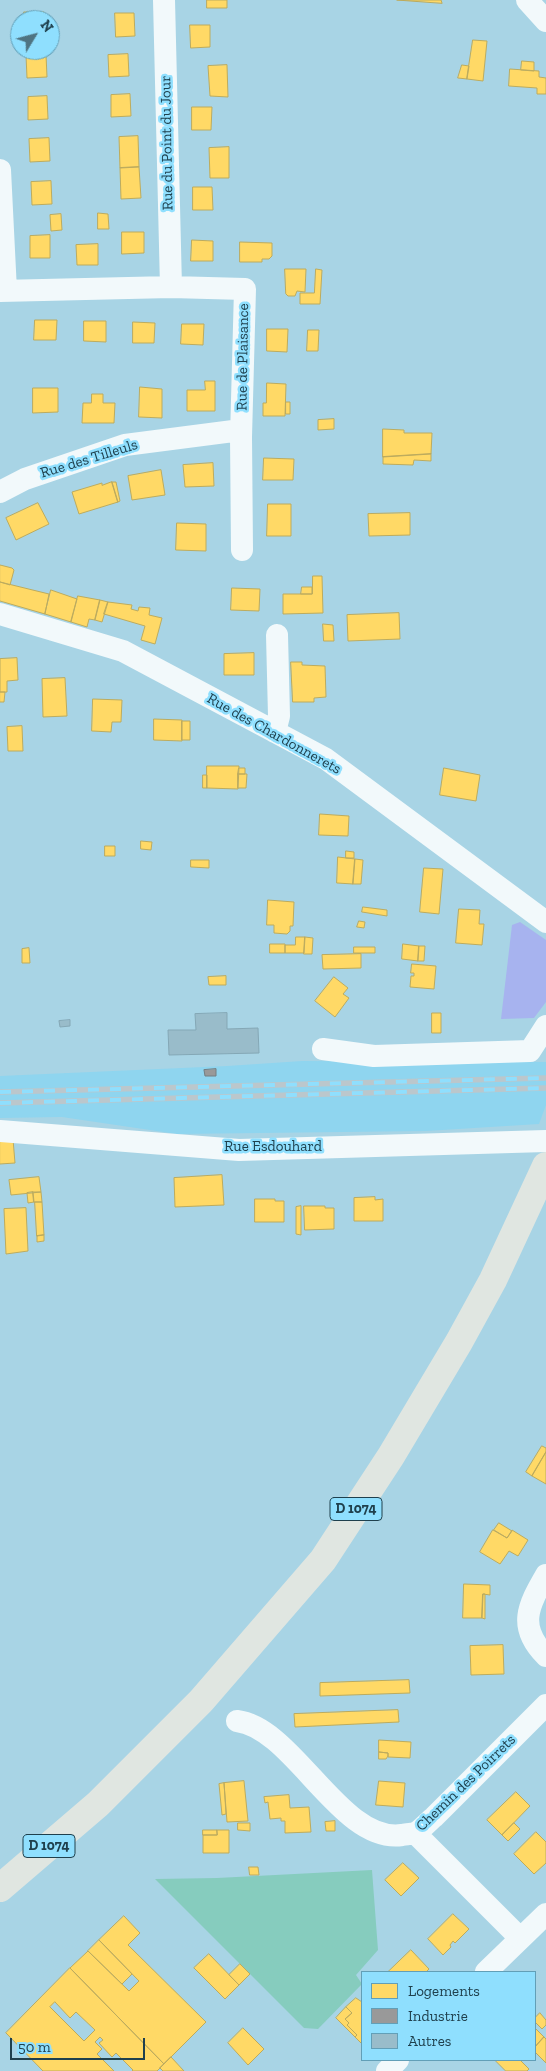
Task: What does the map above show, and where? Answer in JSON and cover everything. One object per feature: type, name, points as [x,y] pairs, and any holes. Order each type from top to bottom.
[{"type":"main road","name":"D 1074","points":[[0,1888],[98,1804],[201,1701],[323,1560],[391,1456],[459,1342],[504,1256],[546,1166]]},
{"type":"street","name":"Rue du Point du Jour","points":[[164,0],[171,286]]},
{"type":"street","points":[[526,0],[546,21]]},
{"type":"street","points":[[0,170],[3,291]]},
{"type":"street","name":"Rue de Plaisance","points":[[3,291],[171,286],[245,289],[242,550]]},
{"type":"street","name":"Rue des Tilleuls","points":[[0,492],[25,479],[125,445],[242,430]]},
{"type":"street","name":"Rue des Chardonnerets","points":[[0,614],[123,651],[326,759],[546,922]]},
{"type":"street","points":[[275,732],[279,716],[277,635]]},
{"type":"street","points":[[324,1049],[374,1056],[530,1051],[546,1026]]},
{"type":"street","name":"Rue Esdouhard","points":[[0,1131],[238,1150],[546,1141]]},
{"type":"street","points":[[546,1575],[532,1598],[528,1610],[528,1623],[531,1636],[546,1656]]},
{"type":"street","name":"Chemin des Poirrets","points":[[237,1721],[250,1723],[258,1727],[279,1744],[356,1821],[375,1831],[398,1836],[415,1833],[546,1705]]},
{"type":"street","points":[[415,1833],[520,1938]]},
{"type":"street","points":[[487,1971],[546,1914]]},
{"type":"street","points":[[387,2071],[397,2061]]},
{"type":"shaded area","points":[[520,922],[546,940],[546,1002],[534,1018],[501,1019],[512,925]]},
{"type":"shaded area","points":[[302,1061],[546,1062],[546,1105],[539,1124],[426,1131],[177,1134],[62,1117],[0,1118],[0,1076]]},
{"type":"green space","points":[[372,1870],[378,1950],[356,1975],[361,1985],[318,2029],[304,2028],[155,1879],[217,1878]]},
{"type":"building: Logements","points":[[207,0],[227,0],[227,8],[207,8]]},
{"type":"building: Logements","points":[[397,0],[441,0],[442,3]]},
{"type":"building: Logements","points":[[115,13],[134,13],[135,36],[116,37]]},
{"type":"building: Logements","points":[[190,25],[210,25],[210,47],[191,48]]},
{"type":"building: Logements","points":[[473,40],[487,41],[483,81],[467,79]]},
{"type":"building: Logements","points":[[128,54],[129,76],[109,77],[108,55]]},
{"type":"building: Logements","points":[[26,60],[46,60],[47,77],[27,78]]},
{"type":"building: Logements","points":[[522,61],[534,62],[534,71],[521,70]]},
{"type":"building: Logements","points":[[227,65],[228,97],[210,96],[208,66]]},
{"type":"building: Logements","points":[[462,65],[469,66],[467,79],[458,78]]},
{"type":"building: Logements","points":[[510,69],[539,71],[539,77],[546,78],[546,94],[537,94],[537,88],[509,86]]},
{"type":"building: Logements","points":[[130,94],[131,116],[111,117],[111,95]]},
{"type":"building: Logements","points":[[47,96],[48,119],[28,120],[28,97]]},
{"type":"building: Logements","points":[[192,107],[212,107],[211,130],[192,130]]},
{"type":"building: Logements","points":[[138,136],[139,167],[120,168],[119,137]]},
{"type":"building: Logements","points":[[49,138],[50,161],[30,162],[29,139]]},
{"type":"building: Logements","points":[[229,147],[229,178],[210,178],[209,148]]},
{"type":"building: Logements","points":[[139,167],[141,198],[121,199],[120,168]]},
{"type":"building: Logements","points":[[51,181],[52,204],[32,205],[31,182]]},
{"type":"building: Logements","points":[[193,187],[212,187],[213,210],[193,210]]},
{"type":"building: Logements","points":[[98,213],[108,214],[109,229],[98,229]]},
{"type":"building: Logements","points":[[61,214],[62,230],[51,231],[50,215]]},
{"type":"building: Logements","points":[[122,232],[144,232],[144,253],[122,254]]},
{"type":"building: Logements","points":[[50,235],[50,258],[30,258],[30,236]]},
{"type":"building: Logements","points":[[192,240],[213,241],[213,261],[191,261]]},
{"type":"building: Logements","points":[[240,242],[272,243],[272,256],[269,259],[262,259],[262,262],[240,262]]},
{"type":"building: Logements","points":[[98,244],[98,265],[77,265],[76,245]]},
{"type":"building: Logements","points":[[285,269],[306,269],[305,292],[297,291],[295,296],[288,296],[286,294]]},
{"type":"building: Logements","points":[[316,269],[322,270],[320,304],[300,304],[300,293],[314,293]]},
{"type":"building: Logements","points":[[35,320],[57,320],[56,340],[34,340]]},
{"type":"building: Logements","points":[[84,321],[106,321],[106,342],[84,341]]},
{"type":"building: Logements","points":[[133,322],[155,323],[154,343],[133,343]]},
{"type":"building: Logements","points":[[182,324],[204,324],[203,345],[181,344]]},
{"type":"building: Logements","points":[[267,329],[288,329],[287,352],[267,351]]},
{"type":"building: Logements","points":[[308,330],[319,330],[318,351],[307,351]]},
{"type":"building: Logements","points":[[205,381],[215,381],[215,411],[187,411],[187,390],[205,390]]},
{"type":"building: Logements","points":[[267,383],[286,384],[285,416],[263,416],[263,403],[266,403]]},
{"type":"building: Logements","points":[[140,387],[162,389],[162,418],[139,417]]},
{"type":"building: Logements","points":[[33,388],[58,388],[58,412],[33,413]]},
{"type":"building: Logements","points":[[92,394],[103,394],[103,403],[115,403],[114,423],[82,423],[83,403],[91,403]]},
{"type":"building: Logements","points":[[286,402],[290,402],[290,414],[286,414]]},
{"type":"building: Logements","points":[[334,419],[334,429],[318,430],[318,420]]},
{"type":"building: Logements","points":[[383,429],[404,430],[404,433],[432,433],[431,454],[383,457]]},
{"type":"building: Logements","points":[[431,454],[431,461],[414,460],[413,465],[383,464],[383,457]]},
{"type":"building: Logements","points":[[264,458],[294,459],[293,480],[263,480]]},
{"type":"building: Logements","points":[[213,463],[214,486],[185,487],[183,465]]},
{"type":"building: Logements","points":[[161,470],[165,495],[132,500],[128,476]]},
{"type":"building: Logements","points":[[112,482],[116,482],[120,501],[118,502]]},
{"type":"building: Logements","points":[[112,482],[118,502],[79,514],[72,492]]},
{"type":"building: Logements","points":[[38,503],[49,524],[16,540],[6,518]]},
{"type":"building: Logements","points":[[268,504],[291,504],[291,536],[267,536]]},
{"type":"building: Logements","points":[[410,513],[410,535],[369,536],[368,514]]},
{"type":"building: Logements","points":[[177,523],[206,524],[206,551],[176,550]]},
{"type":"building: Logements","points":[[0,565],[14,570],[10,585],[0,582]]},
{"type":"building: Logements","points":[[313,576],[322,576],[323,613],[283,614],[283,594],[312,594]]},
{"type":"building: Logements","points":[[0,582],[49,594],[45,614],[0,601]]},
{"type":"building: Logements","points":[[302,587],[312,587],[312,594],[301,594]]},
{"type":"building: Logements","points":[[232,588],[260,589],[259,611],[231,610]]},
{"type":"building: Logements","points":[[51,590],[77,599],[71,622],[45,614]]},
{"type":"building: Logements","points":[[78,596],[100,600],[95,620],[89,619],[87,627],[71,622]]},
{"type":"building: Logements","points":[[100,600],[108,602],[102,622],[95,620]]},
{"type":"building: Logements","points":[[108,602],[132,605],[131,609],[138,611],[139,607],[150,608],[149,615],[162,618],[155,644],[141,640],[145,626],[104,614]]},
{"type":"building: Logements","points":[[399,613],[400,639],[348,641],[347,615]]},
{"type":"building: Logements","points":[[323,624],[333,625],[334,641],[324,641]]},
{"type":"building: Logements","points":[[254,653],[254,675],[224,675],[224,654]]},
{"type":"building: Logements","points":[[17,658],[18,680],[7,681],[7,692],[0,692],[0,659]]},
{"type":"building: Logements","points":[[291,662],[302,662],[302,665],[325,666],[326,697],[314,698],[314,702],[293,702]]},
{"type":"building: Logements","points":[[65,678],[67,716],[43,717],[42,679]]},
{"type":"building: Logements","points":[[0,692],[5,692],[4,702],[0,702]]},
{"type":"building: Logements","points":[[93,699],[122,700],[121,722],[112,722],[111,732],[92,731]]},
{"type":"building: Logements","points":[[154,719],[182,720],[182,741],[154,740]]},
{"type":"building: Logements","points":[[182,721],[190,721],[190,740],[182,740]]},
{"type":"building: Logements","points":[[22,726],[23,751],[8,751],[7,727]]},
{"type":"building: Logements","points":[[207,766],[239,766],[238,789],[207,788]]},
{"type":"building: Logements","points":[[239,768],[245,768],[245,774],[238,774]]},
{"type":"building: Logements","points":[[444,768],[480,775],[476,801],[440,795]]},
{"type":"building: Logements","points":[[238,774],[247,774],[246,788],[238,788]]},
{"type":"building: Logements","points":[[203,775],[207,775],[207,788],[203,788]]},
{"type":"building: Logements","points":[[320,814],[349,816],[348,836],[319,835]]},
{"type":"building: Logements","points":[[141,841],[152,842],[151,850],[141,849]]},
{"type":"building: Logements","points":[[105,846],[115,846],[115,856],[105,856]]},
{"type":"building: Logements","points":[[346,851],[354,852],[354,858],[346,858]]},
{"type":"building: Logements","points":[[338,857],[355,859],[353,884],[337,883]]},
{"type":"building: Logements","points":[[355,859],[363,860],[361,884],[353,884]]},
{"type":"building: Logements","points":[[191,860],[209,860],[209,868],[191,867]]},
{"type":"building: Logements","points":[[424,868],[443,869],[439,914],[420,912]]},
{"type":"building: Logements","points":[[268,900],[294,902],[293,926],[290,926],[290,931],[287,934],[274,933],[274,925],[267,925]]},
{"type":"building: Logements","points":[[363,907],[387,910],[387,916],[362,912]]},
{"type":"building: Logements","points":[[459,909],[480,910],[479,924],[484,924],[482,945],[456,943]]},
{"type":"building: Logements","points":[[359,921],[365,922],[364,928],[357,927]]},
{"type":"building: Logements","points":[[296,937],[305,937],[304,953],[285,953],[285,945],[295,945]]},
{"type":"building: Logements","points":[[305,937],[313,938],[312,954],[304,954]]},
{"type":"building: Logements","points":[[270,944],[285,944],[285,953],[270,953]]},
{"type":"building: Logements","points":[[403,944],[419,946],[418,961],[402,959]]},
{"type":"building: Logements","points":[[419,946],[425,946],[424,961],[418,961]]},
{"type":"building: Logements","points":[[354,947],[375,947],[375,953],[354,953]]},
{"type":"building: Logements","points":[[29,948],[30,963],[22,963],[22,949]]},
{"type":"building: Logements","points":[[361,954],[361,968],[323,969],[322,955]]},
{"type":"building: Logements","points":[[412,964],[436,966],[434,989],[410,987],[411,976],[414,976],[414,973],[411,973]]},
{"type":"building: Logements","points":[[226,976],[226,985],[209,985],[208,977]]},
{"type":"building: Logements","points":[[334,977],[348,988],[343,994],[349,998],[335,1017],[315,1001]]},
{"type":"building: Logements","points":[[432,1013],[441,1013],[441,1033],[432,1033]]},
{"type":"building: Logements","points":[[0,1139],[13,1139],[15,1163],[0,1164]]},
{"type":"building: Logements","points":[[222,1175],[224,1205],[175,1207],[174,1178]]},
{"type":"building: Logements","points":[[39,1177],[41,1192],[11,1195],[9,1180]]},
{"type":"building: Logements","points":[[33,1192],[41,1192],[42,1202],[34,1202]]},
{"type":"building: Logements","points":[[33,1192],[34,1202],[28,1203],[27,1193]]},
{"type":"building: Logements","points":[[375,1197],[375,1200],[383,1199],[383,1221],[354,1221],[354,1198]]},
{"type":"building: Logements","points":[[255,1199],[284,1201],[284,1222],[255,1222]]},
{"type":"building: Logements","points":[[35,1202],[42,1202],[44,1235],[37,1236]]},
{"type":"building: Logements","points":[[301,1206],[301,1235],[296,1234],[296,1207]]},
{"type":"building: Logements","points":[[304,1206],[334,1208],[334,1229],[305,1230]]},
{"type":"building: Logements","points":[[26,1208],[28,1251],[6,1254],[4,1209]]},
{"type":"building: Logements","points":[[44,1235],[44,1241],[37,1242],[37,1236]]},
{"type":"building: Logements","points":[[542,1446],[546,1448],[546,1452],[532,1476],[526,1472]]},
{"type":"building: Logements","points":[[546,1452],[546,1484],[532,1476]]},
{"type":"building: Logements","points":[[499,1523],[512,1531],[507,1538],[494,1530]]},
{"type":"building: Logements","points":[[493,1530],[507,1538],[512,1530],[528,1540],[518,1556],[509,1551],[500,1564],[480,1552]]},
{"type":"building: Logements","points":[[464,1584],[490,1585],[490,1595],[483,1594],[482,1618],[463,1618]]},
{"type":"building: Logements","points":[[483,1594],[485,1594],[485,1619],[482,1618]]},
{"type":"building: Logements","points":[[503,1645],[504,1674],[471,1675],[470,1646]]},
{"type":"building: Logements","points":[[409,1680],[410,1693],[320,1696],[320,1683]]},
{"type":"building: Logements","points":[[398,1710],[399,1722],[295,1727],[294,1714]]},
{"type":"building: Logements","points":[[379,1740],[411,1742],[410,1758],[388,1757],[388,1753],[379,1752]]},
{"type":"building: Logements","points":[[379,1752],[388,1753],[386,1759],[379,1759]]},
{"type":"building: Logements","points":[[244,1781],[248,1821],[227,1822],[224,1783]]},
{"type":"building: Logements","points":[[379,1781],[405,1783],[403,1807],[376,1805]]},
{"type":"building: Logements","points":[[224,1783],[226,1814],[222,1815],[219,1784]]},
{"type":"building: Logements","points":[[516,1792],[530,1806],[502,1835],[487,1820]]},
{"type":"building: Logements","points":[[289,1795],[290,1808],[309,1807],[311,1832],[285,1833],[285,1821],[281,1821],[281,1818],[270,1819],[268,1802],[265,1803],[264,1797]]},
{"type":"building: Logements","points":[[335,1821],[335,1831],[326,1831],[325,1822]]},
{"type":"building: Logements","points":[[238,1823],[250,1823],[250,1831],[238,1830]]},
{"type":"building: Logements","points":[[514,1823],[520,1829],[508,1841],[502,1835]]},
{"type":"building: Logements","points":[[203,1830],[217,1830],[217,1835],[203,1835]]},
{"type":"building: Logements","points":[[217,1830],[229,1830],[229,1853],[203,1853],[203,1835],[217,1835]]},
{"type":"building: Logements","points":[[536,1832],[546,1842],[546,1863],[534,1874],[514,1854]]},
{"type":"building: Logements","points":[[403,1863],[419,1878],[401,1896],[385,1880]]},
{"type":"building: Logements","points":[[249,1867],[258,1867],[259,1875],[250,1875]]},
{"type":"building: Logements","points":[[453,1914],[469,1929],[455,1943],[453,1941],[450,1945],[451,1947],[443,1955],[428,1939]]},
{"type":"building: Logements","points":[[124,1916],[140,1933],[128,1945],[206,2022],[164,2064],[70,1968],[88,1951],[129,1991],[139,1981],[99,1940]]},
{"type":"building: Logements","points":[[99,1940],[132,1974],[122,1984],[88,1951]]},
{"type":"building: Logements","points":[[411,1950],[429,1969],[427,1971],[389,1971]]},
{"type":"building: Logements","points":[[209,1954],[239,1985],[225,1999],[194,1968]]},
{"type":"building: Logements","points":[[240,1964],[250,1974],[239,1985],[229,1975]]},
{"type":"building: Logements","points":[[70,1968],[164,2064],[157,2071],[132,2071],[116,2053],[112,2057],[99,2043],[103,2040],[100,2037],[95,2042],[102,2049],[97,2054],[114,2071],[43,2071],[6,2033]],"holes":[[[55,2002],[70,2018],[76,2012],[95,2030],[84,2041],[50,2007]]]},
{"type":"building: Logements","points":[[356,1998],[361,2001],[361,2043],[355,2037],[357,2035],[347,2025],[349,2023],[345,2019],[352,2013],[346,2007]]},
{"type":"building: Logements","points":[[346,2007],[352,2013],[345,2019],[349,2023],[347,2025],[357,2035],[355,2037],[336,2018]]},
{"type":"building: Logements","points":[[540,2013],[546,2020],[546,2025],[542,2029],[536,2023],[536,2017]]},
{"type":"building: Logements","points":[[243,2028],[264,2049],[248,2065],[228,2043]]},
{"type":"building: Logements","points":[[536,2029],[544,2037],[536,2046]]},
{"type":"building: Logements","points":[[544,2037],[546,2039],[546,2063],[536,2053],[536,2046]]},
{"type":"building: Logements","points":[[171,2057],[184,2071],[163,2071],[160,2068]]},
{"type":"building: Logements","points":[[496,2061],[521,2061],[529,2069],[527,2071],[506,2071]]},
{"type":"building: Industrie","points":[[216,1069],[216,1076],[205,1076],[204,1070]]},
{"type":"building: Autres","points":[[227,1013],[227,1029],[258,1028],[259,1053],[169,1055],[168,1030],[196,1030],[195,1014]]},
{"type":"building: Autres","points":[[70,1020],[70,1026],[60,1027],[59,1021]]},
{"type":"railway","points":[[0,1092],[546,1078]]},
{"type":"railway","points":[[0,1103],[546,1088]]}]
